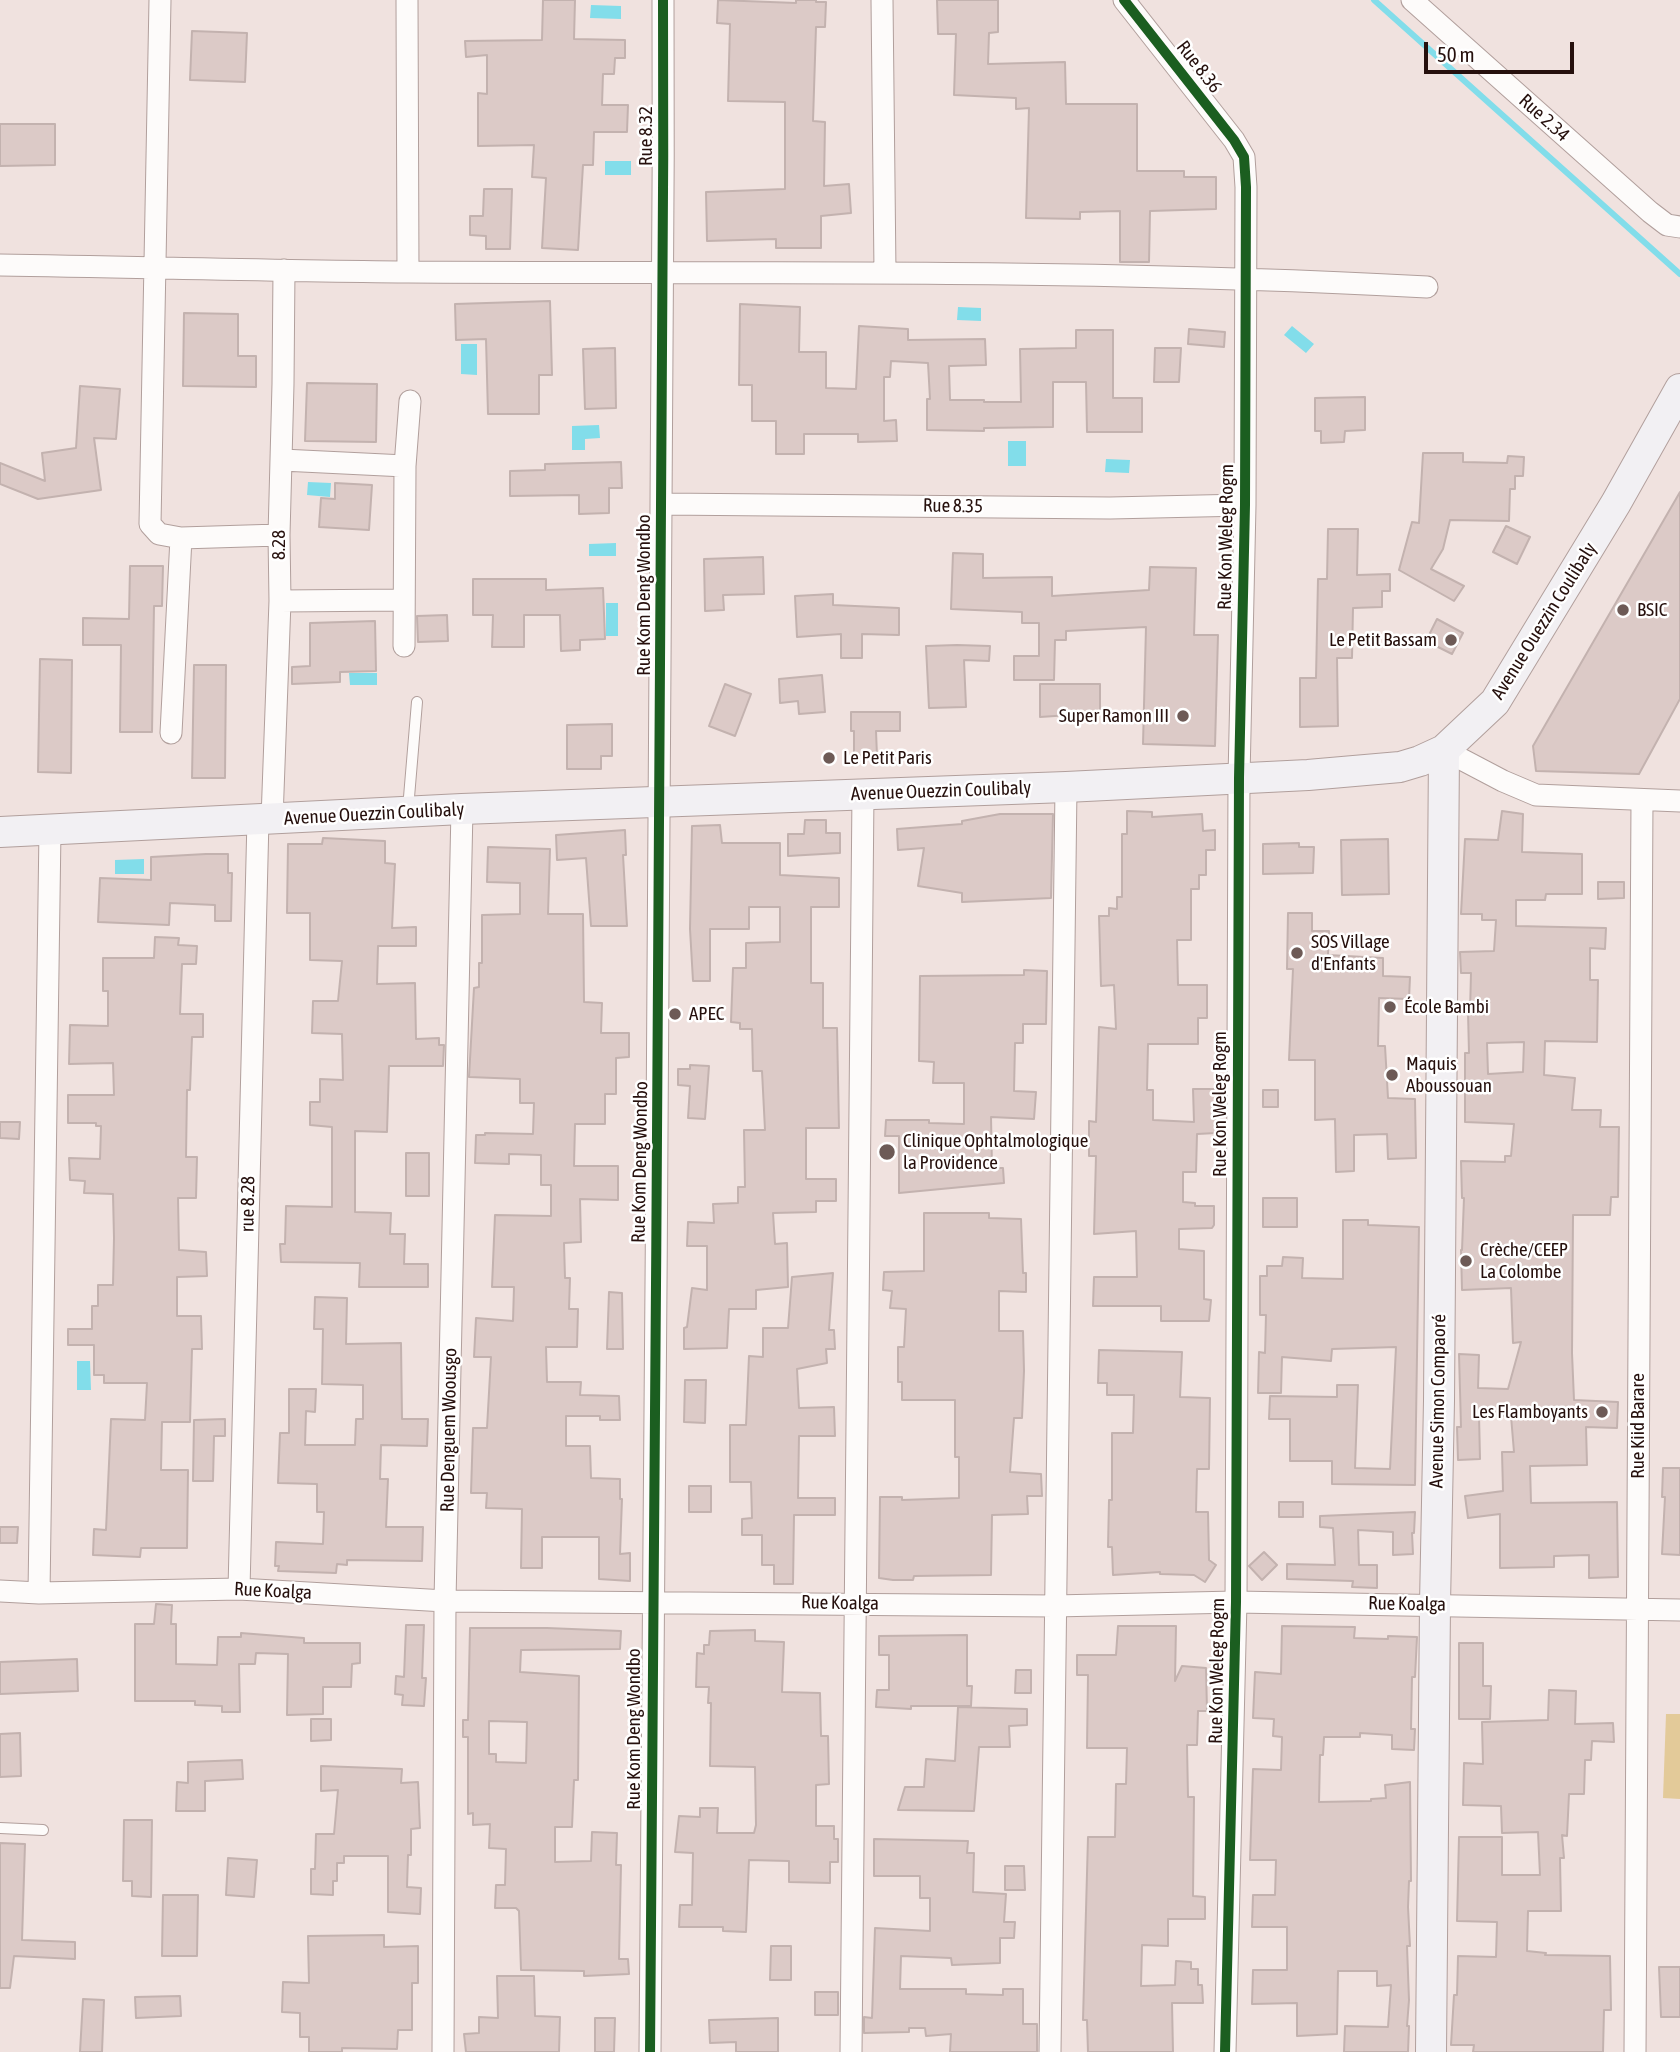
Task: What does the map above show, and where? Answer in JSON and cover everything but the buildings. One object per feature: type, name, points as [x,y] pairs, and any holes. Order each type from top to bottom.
[{"type":"main road","name":"Avenue Ouezzin Coulibaly","points":[[0,832],[462,809],[1066,787],[1400,767],[1444,750],[1495,702],[1616,503],[1680,389]]},
{"type":"main road","name":"Avenue Simon Compaoré","points":[[1431,2052],[1444,750]]},
{"type":"street","points":[[160,0],[150,524],[159,534],[181,538],[279,535]]},
{"type":"street","points":[[407,0],[408,272]]},
{"type":"street","name":"Rue 8.32","points":[[663,0],[664,271]]},
{"type":"street","points":[[882,0],[885,272]]},
{"type":"street","name":"Rue 8.36","points":[[1124,0],[1234,140],[1244,157]]},
{"type":"street","name":"Rue 2.34","points":[[1412,0],[1650,212],[1667,225],[1680,227]]},
{"type":"street","name":"Rue Kon Weleg Rogm","points":[[1225,2052],[1236,1602],[1239,778],[1245,505],[1244,157]]},
{"type":"street","points":[[0,265],[408,272],[885,272],[1244,279],[1427,287]]},
{"type":"street","name":"8.28","points":[[265,819],[280,601],[284,270]]},
{"type":"street","name":"Rue Kom Deng Wondbo","points":[[650,2052],[664,271]]},
{"type":"street","points":[[404,646],[405,466],[410,401]]},
{"type":"street","points":[[282,460],[405,466]]},
{"type":"street","name":"Rue 8.35","points":[[662,504],[1110,508],[1245,505]]},
{"type":"street","points":[[171,733],[181,538]]},
{"type":"street","points":[[280,601],[404,600]]},
{"type":"street","points":[[1444,750],[1536,795],[1680,801]]},
{"type":"street","points":[[1050,2052],[1066,787]]},
{"type":"street","points":[[851,2052],[863,793]]},
{"type":"street","name":"Rue Kiid Barare","points":[[1635,2052],[1642,800]]},
{"type":"street","name":"Rue Denguem Woousgo","points":[[443,2052],[445,1601],[462,809]]},
{"type":"street","name":"rue 8.28","points":[[239,1589],[265,819]]},
{"type":"street","points":[[39,1592],[50,830]]},
{"type":"street","name":"Rue Koalga","points":[[0,1591],[239,1589],[445,1601],[1054,1606],[1236,1602],[1680,1610]]},
{"type":"lane","points":[[408,812],[416,702]]},
{"type":"lane","points":[[0,1828],[43,1829]]},
{"type":"shaded area","points":[[1666,1714],[1680,1714],[1680,1799],[1663,1798]]},
{"type":"water","points":[[591,5],[621,6],[621,19],[590,18]]},
{"type":"water","points":[[605,161],[631,161],[631,175],[605,175]]},
{"type":"water","points":[[958,307],[981,308],[981,321],[957,320]]},
{"type":"water","points":[[1292,326],[1314,344],[1306,353],[1284,335]]},
{"type":"water","points":[[461,344],[477,344],[477,375],[461,374]]},
{"type":"water","points":[[599,425],[600,438],[585,439],[585,450],[572,450],[572,426]]},
{"type":"water","points":[[1008,441],[1026,441],[1026,466],[1008,466]]},
{"type":"water","points":[[1106,459],[1130,460],[1129,473],[1105,472]]},
{"type":"water","points":[[308,482],[331,483],[330,497],[307,495]]},
{"type":"water","points":[[616,543],[616,556],[589,556],[589,544]]},
{"type":"water","points":[[606,603],[618,603],[618,636],[606,636]]},
{"type":"water","points":[[349,673],[377,673],[377,685],[350,685]]},
{"type":"water","points":[[144,859],[144,874],[115,874],[115,860]]},
{"type":"water","points":[[77,1361],[90,1361],[91,1390],[77,1390]]},
{"type":"waterway","points":[[1374,0],[1680,274]]},
{"type":"cycle path","points":[[650,2052],[662,513],[663,0]]},
{"type":"cycle path","points":[[1124,0],[1234,140],[1244,157],[1246,187],[1245,505],[1239,778],[1236,1602],[1225,2052]]},
{"type":"place","name":"BSIC","points":[[1623,610]]},
{"type":"place","name":"Le Petit Bassam","points":[[1451,640]]},
{"type":"place","name":"Super Ramon III","points":[[1183,716]]},
{"type":"place","name":"Le Petit Paris","points":[[829,758]]},
{"type":"place","name":"SOS Village d'Enfants","points":[[1297,953]]},
{"type":"place","name":"École Bambi","points":[[1390,1007]]},
{"type":"place","name":"APEC","points":[[675,1014]]},
{"type":"place","name":"Maquis Aboussouan","points":[[1392,1075]]},
{"type":"place","name":"Clinique Ophtalmologique la Providence","points":[[887,1152]]},
{"type":"place","name":"Crèche/CEEP La Colombe","points":[[1466,1261]]},
{"type":"place","name":"Les Flamboyants","points":[[1602,1412]]}]
